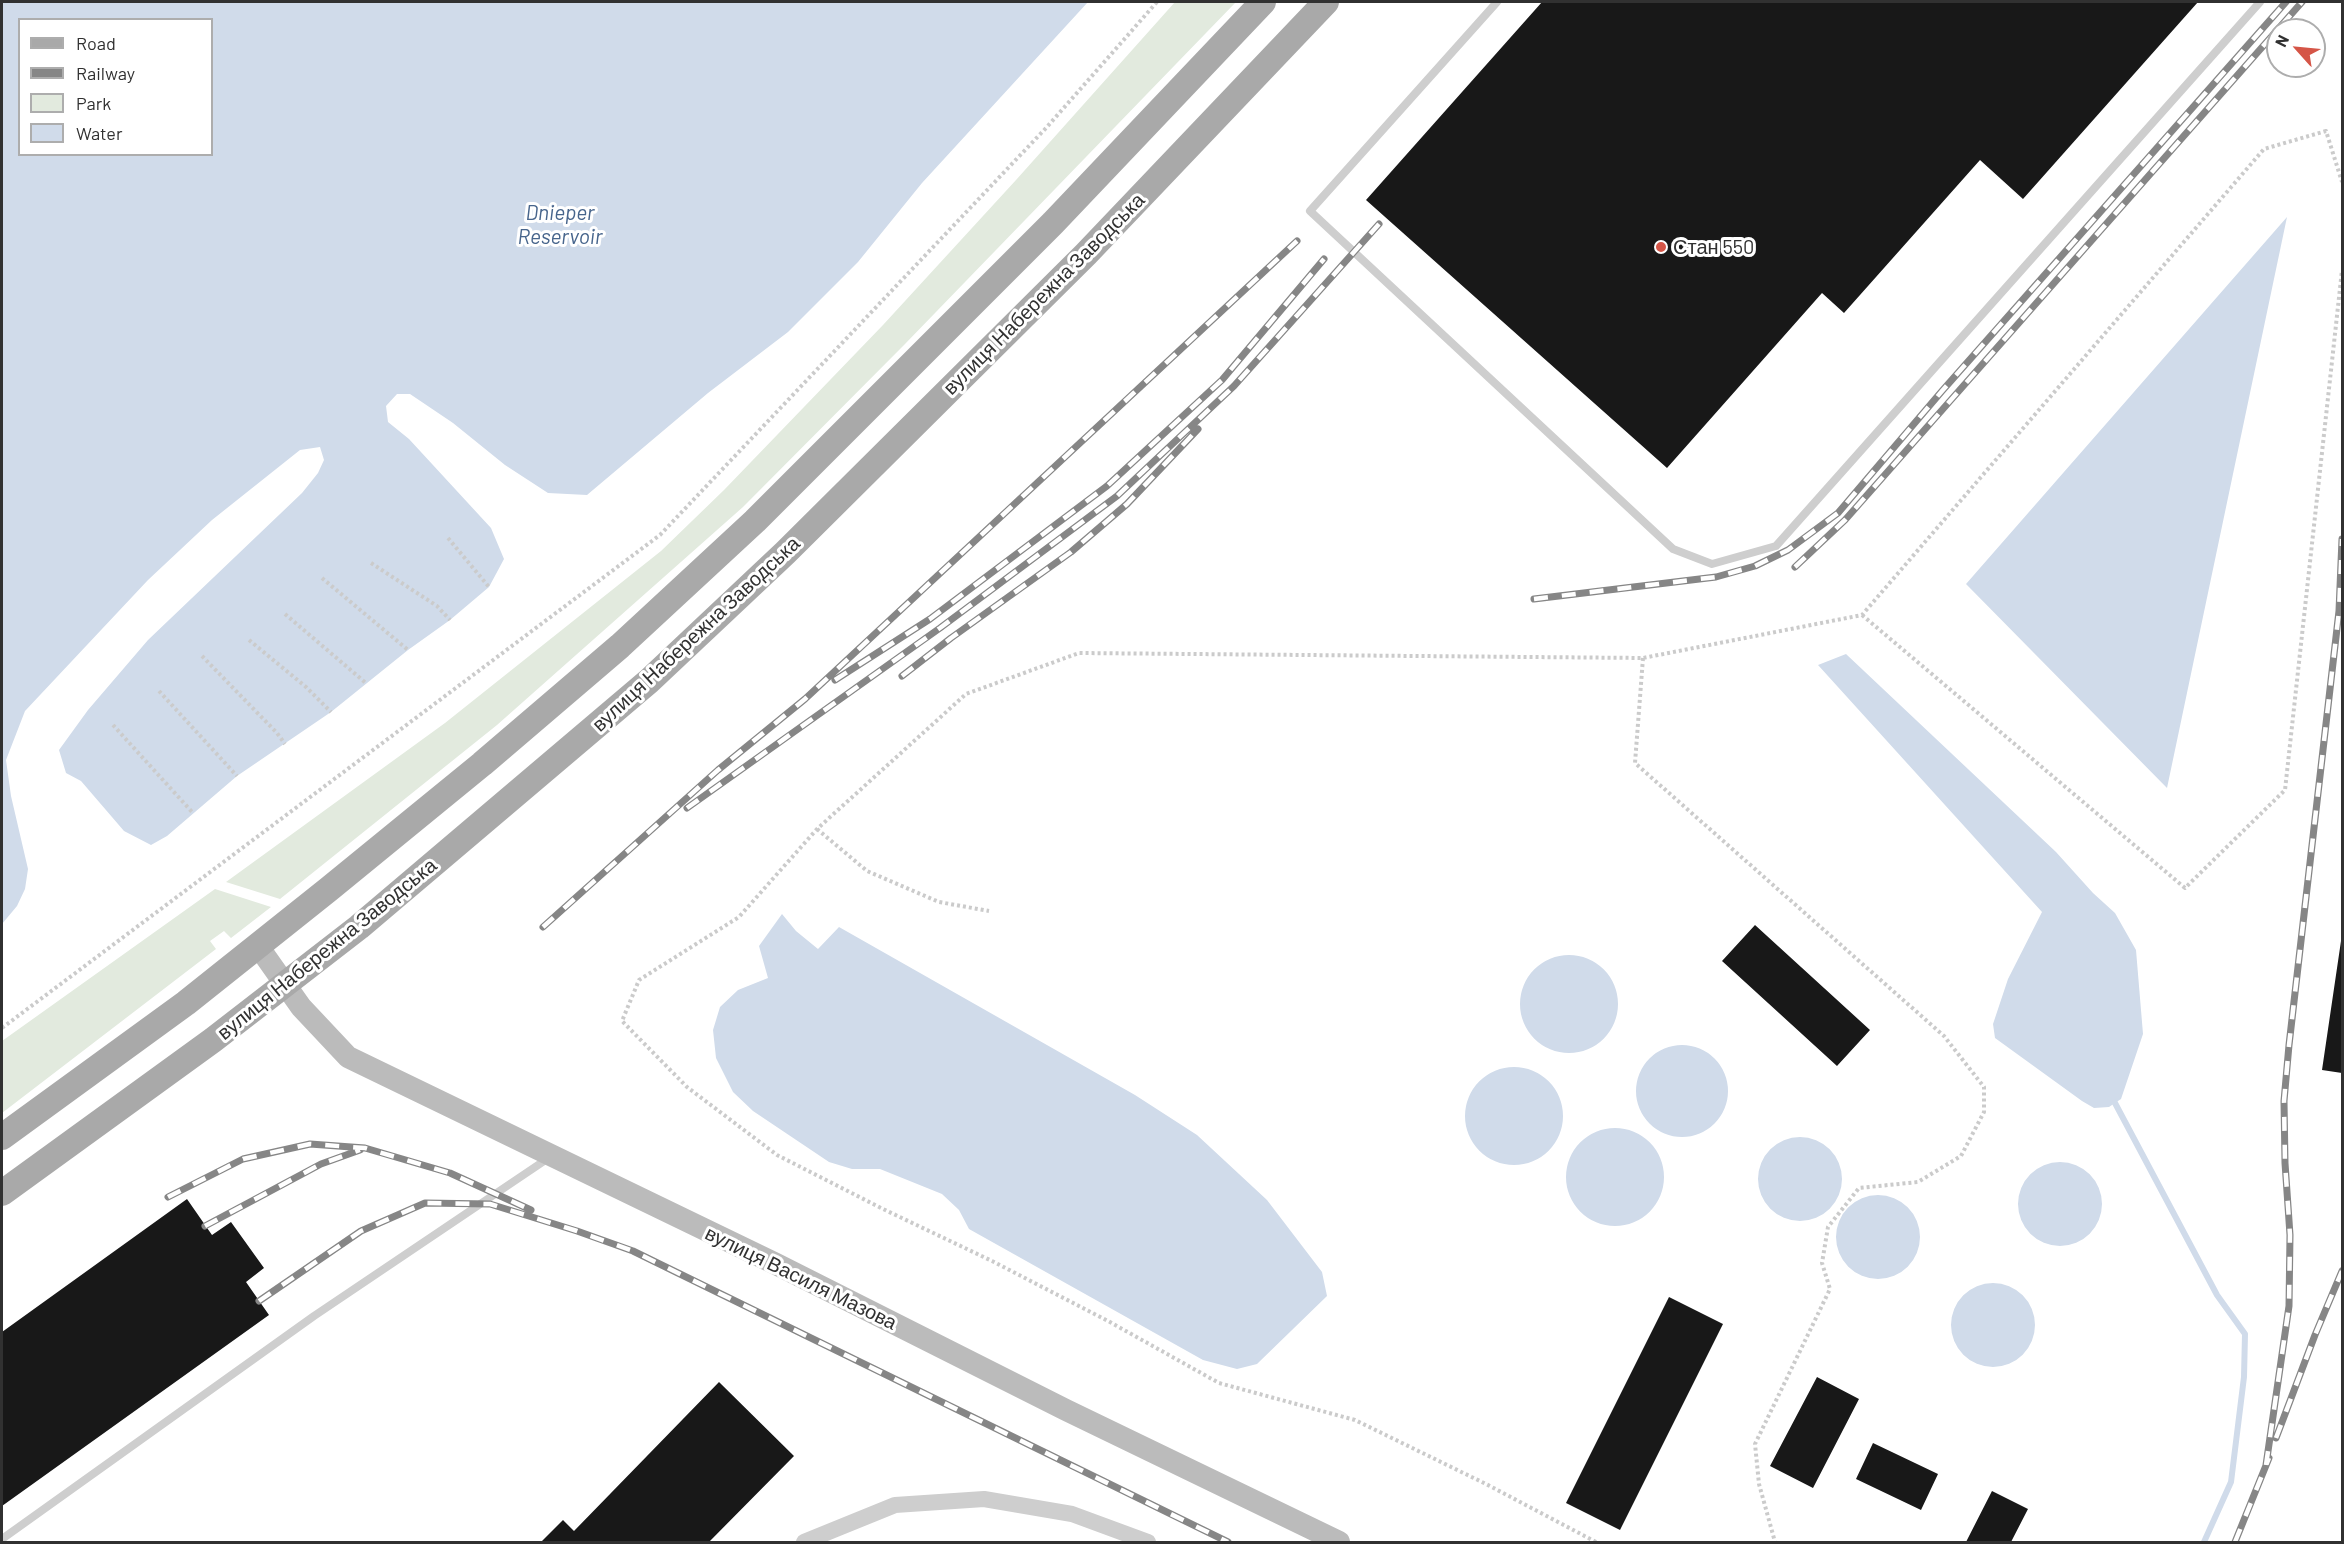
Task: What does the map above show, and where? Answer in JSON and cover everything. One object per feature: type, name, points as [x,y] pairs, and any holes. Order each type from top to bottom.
[{"type":"main road","points":[[2,1137],[163,1020],[258,946],[482,764],[620,646],[755,521],[1053,223],[1263,2]]},
{"type":"main road","name":"вулиця Набережна Заводська","points":[[2,1192],[213,1040],[359,927],[650,681],[751,585],[1086,254],[1326,2]]},
{"type":"street","name":"вулиця Василя Мазова","points":[[258,946],[301,1007],[348,1057],[1339,1542]]},
{"type":"street","points":[[804,1542],[895,1505],[984,1499],[1072,1514],[1148,1542]]},
{"type":"lane","points":[[1497,2],[1310,211],[1673,549],[1712,564],[1776,546],[2260,2]]},
{"type":"lane","points":[[2,1539],[314,1316],[552,1156]]},
{"type":"path","points":[[2,1028],[660,535],[1046,128],[1157,2]]},
{"type":"path","points":[[1596,1542],[1486,1484],[1355,1420],[1219,1383],[992,1260],[883,1209],[777,1155],[687,1087],[622,1021],[639,980],[739,917],[817,829],[966,694],[1079,653],[1643,658],[1862,615],[2264,149],[2326,131],[2343,182]]},
{"type":"path","points":[[1862,615],[2186,888],[2285,790],[2343,270]]},
{"type":"path","points":[[448,538],[489,587]]},
{"type":"path","points":[[371,563],[437,606],[450,620]]},
{"type":"path","points":[[322,578],[408,650]]},
{"type":"path","points":[[285,614],[367,684]]},
{"type":"path","points":[[249,640],[306,687],[331,712]]},
{"type":"path","points":[[202,656],[285,744]]},
{"type":"path","points":[[1643,658],[1635,763],[1944,1036],[1984,1087],[1984,1112],[1961,1156],[1918,1182],[1859,1188],[1828,1227],[1822,1263],[1830,1289],[1755,1444],[1759,1484],[1775,1542]]},
{"type":"path","points":[[159,690],[237,776]]},
{"type":"path","points":[[113,725],[193,813]]},
{"type":"path","points":[[817,829],[867,871],[939,902],[989,910]]},
{"type":"green space","points":[[1175,2],[1236,2],[905,344],[743,507],[497,725],[280,899],[226,882],[445,723],[661,551],[724,490],[883,325]]},
{"type":"green space","points":[[215,889],[271,907],[231,938],[224,931],[210,941],[216,949],[2,1113],[2,1041]]},
{"type":"water","name":"Dnieper Reservoir","points":[[2,2],[1088,2],[922,183],[858,262],[788,332],[708,393],[587,495],[548,493],[505,465],[453,423],[410,394],[397,394],[386,406],[388,422],[409,439],[491,528],[504,559],[489,587],[331,712],[237,776],[167,836],[151,845],[124,831],[81,781],[66,773],[59,750],[88,710],[148,640],[302,493],[318,473],[324,460],[320,447],[300,450],[212,520],[148,580],[25,711],[6,760],[11,796],[28,869],[25,889],[17,906],[2,924]]},
{"type":"water","points":[[2287,217],[2167,788],[1966,584]]},
{"type":"water","points":[[1846,654],[2056,852],[2093,893],[2115,913],[2136,950],[2143,1034],[2121,1099],[2109,1107],[2094,1108],[2082,1101],[1995,1038],[1993,1024],[2008,979],[2042,912],[1818,665]]},
{"type":"water","points":[[782,914],[796,931],[818,949],[839,927],[1135,1095],[1197,1135],[1267,1200],[1322,1272],[1327,1296],[1257,1364],[1237,1369],[1203,1360],[969,1229],[959,1210],[942,1194],[880,1169],[852,1169],[829,1162],[753,1111],[733,1092],[716,1058],[713,1030],[720,1007],[738,990],[768,978],[759,946]]},
{"type":"water","points":[[1569,955],[1588,959],[1604,969],[1614,985],[1618,1004],[1614,1023],[1604,1039],[1588,1049],[1569,1053],[1550,1049],[1534,1039],[1524,1023],[1520,1004],[1524,985],[1534,969],[1550,959]]},
{"type":"water","points":[[1682,1045],[1699,1049],[1714,1059],[1724,1074],[1728,1091],[1724,1108],[1714,1123],[1699,1133],[1682,1137],[1665,1133],[1650,1123],[1640,1108],[1636,1091],[1640,1074],[1650,1059],[1665,1049]]},
{"type":"water","points":[[1514,1067],[1533,1071],[1549,1081],[1559,1097],[1563,1116],[1559,1135],[1549,1151],[1533,1161],[1514,1165],[1495,1161],[1479,1151],[1469,1135],[1465,1116],[1469,1097],[1479,1081],[1495,1071]]},
{"type":"water","points":[[1615,1128],[1634,1132],[1650,1142],[1660,1158],[1664,1177],[1660,1196],[1650,1212],[1634,1222],[1615,1226],[1596,1222],[1580,1212],[1570,1196],[1566,1177],[1570,1158],[1580,1142],[1596,1132]]},
{"type":"water","points":[[1800,1137],[1816,1140],[1830,1149],[1839,1163],[1842,1179],[1839,1195],[1830,1209],[1816,1218],[1800,1221],[1784,1218],[1770,1209],[1761,1195],[1758,1179],[1761,1163],[1770,1149],[1784,1140]]},
{"type":"water","points":[[2052,1162],[2068,1162],[2084,1169],[2095,1180],[2102,1196],[2099,1220],[2090,1234],[2068,1246],[2052,1246],[2036,1239],[2025,1228],[2018,1212],[2018,1196],[2025,1180],[2036,1169]]},
{"type":"water","points":[[1878,1195],[1894,1198],[1908,1207],[1917,1221],[1920,1237],[1917,1253],[1908,1267],[1894,1276],[1878,1279],[1862,1276],[1848,1267],[1839,1253],[1836,1237],[1839,1221],[1848,1207],[1862,1198]]},
{"type":"water","points":[[1985,1283],[2001,1283],[2017,1290],[2028,1301],[2035,1317],[2032,1341],[2023,1355],[2001,1367],[1985,1367],[1969,1360],[1958,1349],[1951,1333],[1951,1317],[1958,1301],[1969,1290]]},
{"type":"building","name":"Стан 550","points":[[1542,2],[2198,2],[2023,199],[1980,160],[1844,313],[1822,293],[1667,468],[1366,200]]},
{"type":"building","points":[[1755,925],[1870,1030],[1837,1066],[1722,961]]},
{"type":"building","points":[[2342,941],[2342,1073],[2322,1070]]},
{"type":"building","points":[[187,1199],[212,1235],[231,1222],[264,1268],[246,1282],[269,1315],[2,1506],[2,1332]]},
{"type":"building","points":[[1669,1297],[1723,1324],[1620,1530],[1566,1503]]},
{"type":"building","points":[[1817,1377],[1859,1399],[1813,1488],[1770,1466]]},
{"type":"building","points":[[719,1382],[794,1456],[709,1542],[541,1542],[563,1520],[574,1531]]},
{"type":"building","points":[[1873,1443],[1938,1474],[1921,1510],[1856,1479]]},
{"type":"building","points":[[1992,1491],[2028,1509],[2011,1542],[1966,1542]]},
{"type":"waterway","points":[[2115,1103],[2217,1295],[2245,1334],[2244,1377],[2231,1482],[2204,1542]]},
{"type":"railway","points":[[1534,599],[1716,577],[1755,566],[1788,550],[1838,513],[1942,391],[2286,2]]},
{"type":"railway","points":[[1795,567],[1845,520],[2302,2]]},
{"type":"railway","points":[[687,808],[940,628],[1117,496],[1234,386],[1379,224]]},
{"type":"railway","points":[[543,927],[718,770],[805,699],[1297,241]]},
{"type":"railway","points":[[835,680],[930,619],[1107,486],[1222,380],[1324,259]]},
{"type":"railway","points":[[902,676],[1071,552],[1127,504],[1198,429]]},
{"type":"railway","points":[[2266,1465],[2289,1306],[2290,1235],[2284,1101],[2339,611],[2342,539]]},
{"type":"railway","points":[[168,1197],[243,1159],[310,1144],[365,1148],[450,1173],[531,1210]]},
{"type":"railway","points":[[205,1226],[321,1164],[360,1150]]},
{"type":"railway","points":[[259,1301],[361,1231],[425,1203],[490,1204],[633,1251],[1228,1542]]},
{"type":"railway","points":[[2276,1438],[2342,1271]]},
{"type":"railway","points":[[2235,1542],[2269,1458]]},
{"type":"place","name":"Стан 550","points":[[1661,247]]}]
